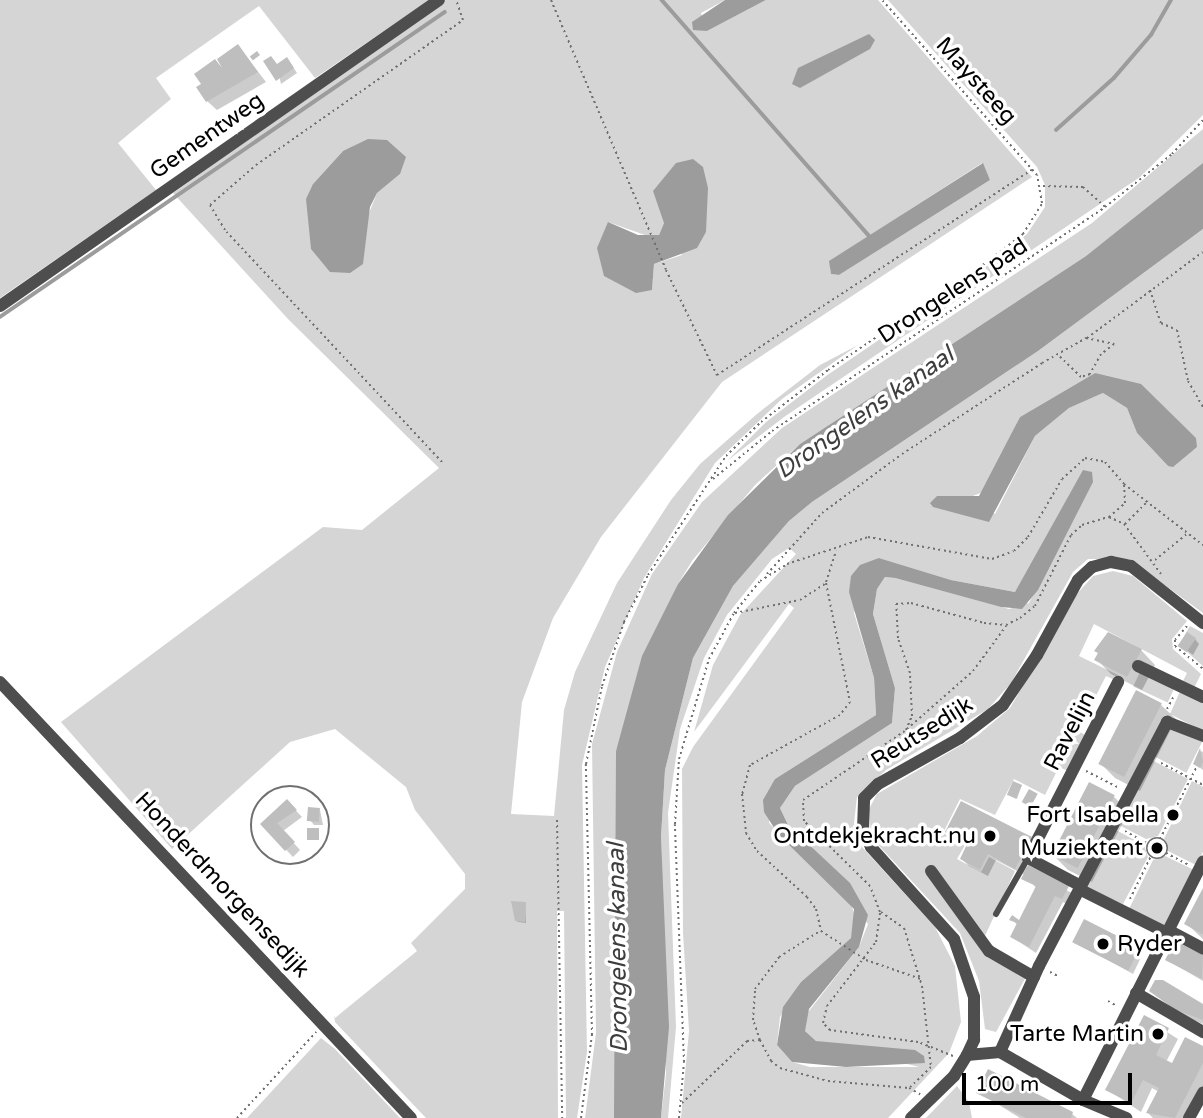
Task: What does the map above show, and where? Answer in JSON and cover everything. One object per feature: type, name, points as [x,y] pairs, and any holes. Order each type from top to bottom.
[{"type":"street","name":"Gementweg","points":[[0,306],[439,0]]},
{"type":"street","name":"Reutsedijk","points":[[911,1118],[954,1076],[967,1055],[976,1020],[966,965],[954,939],[871,847],[863,830],[864,798],[878,784],[960,738],[1003,705],[1037,655],[1078,580],[1092,567],[1111,562],[1131,566],[1203,624]]},
{"type":"street","points":[[1138,666],[1203,697]]},
{"type":"street","name":"Honderdmorgensedijk","points":[[0,682],[411,1118]]},
{"type":"street","name":"Ravelijn","points":[[1028,858],[1118,682]]},
{"type":"street","points":[[1000,1052],[1034,977],[1169,720],[1203,736]]},
{"type":"street","points":[[1028,858],[1124,912],[1203,949]]},
{"type":"street","points":[[1083,1100],[1201,865]]},
{"type":"street","points":[[931,871],[989,951],[1034,977]]},
{"type":"street","points":[[1136,993],[1203,1032]]},
{"type":"street","points":[[967,1055],[1000,1052],[1083,1100],[1126,1118]]},
{"type":"street","points":[[1189,1118],[1203,1093]]},
{"type":"lane","points":[[996,914],[1028,858]]},
{"type":"path","points":[[442,462],[225,230],[210,205],[256,165],[463,20],[456,0]]},
{"type":"path","points":[[551,0],[666,270],[717,375],[1033,170]]},
{"type":"path","name":"Maysteeg","points":[[882,0],[1033,170],[1042,186]]},
{"type":"path","name":"Drongelens pad","points":[[712,480],[801,411],[1105,207],[1172,154],[1203,120]]},
{"type":"path","points":[[581,1118],[592,1035],[586,764],[592,726],[624,622],[648,575],[726,456],[797,393],[1023,234],[1037,217],[1042,186],[1083,187],[1105,207]]},
{"type":"path","points":[[679,1118],[681,1104],[676,783],[709,659],[734,613],[807,527],[870,477],[1086,338],[1203,252]]},
{"type":"path","points":[[1150,289],[1161,323],[1177,330],[1188,381],[1203,407]]},
{"type":"path","points":[[1058,355],[1081,377],[1090,374],[1101,354],[1115,344],[1086,338]]},
{"type":"path","points":[[767,575],[794,561],[836,550],[853,539],[868,537],[992,559],[1014,551],[1028,537],[1062,479],[1085,458],[1105,462],[1203,545]]},
{"type":"path","points":[[1124,524],[1148,500]]},
{"type":"path","points":[[1109,517],[1124,524],[1153,561],[1168,595]]},
{"type":"path","points":[[1153,561],[1189,532]]},
{"type":"path","points":[[836,550],[826,583],[850,702],[840,715],[750,765],[742,794],[746,833],[757,851],[807,897],[821,930],[866,960],[921,979]]},
{"type":"path","points":[[734,613],[800,600],[826,583]]},
{"type":"path","points":[[906,730],[929,714],[982,662],[1006,625]]},
{"type":"path","points":[[1187,625],[1175,639],[1175,646],[1203,669]]},
{"type":"path","points":[[1169,720],[1165,715],[1179,685]]},
{"type":"path","points":[[1148,756],[1203,785]]},
{"type":"path","points":[[1076,765],[1129,793]]},
{"type":"path","points":[[1148,844],[1160,839],[1197,766]]},
{"type":"path","points":[[291,786],[316,796],[327,810],[330,826],[318,854],[286,864],[262,852],[251,823],[265,794],[291,786]]},
{"type":"path","points":[[557,820],[562,1118]]},
{"type":"path","points":[[1112,824],[1148,844],[1152,856],[1124,912]]},
{"type":"path","points":[[1160,839],[1165,853]]},
{"type":"path","points":[[1152,856],[1165,853],[1201,865]]},
{"type":"path","points":[[821,930],[779,957],[755,989],[753,1020],[771,1061],[802,1075],[909,1088],[932,1067],[921,979],[904,928],[880,912]]},
{"type":"path","points":[[237,1118],[324,1024]]},
{"type":"path","points":[[681,1104],[747,1041],[760,1040]]},
{"type":"path","points":[[929,1046],[952,1056],[967,1055]]},
{"type":"shaded area","points":[[0,0],[429,0],[315,78],[259,6],[156,78],[171,99],[118,143],[156,190],[0,298]]},
{"type":"shaded area","points":[[446,0],[725,0],[701,13],[707,31],[766,0],[878,0],[1032,177],[722,382],[601,537],[553,618],[522,702],[511,814],[554,816],[564,710],[575,672],[617,583],[671,500],[700,464],[757,414],[820,365],[858,345],[782,399],[715,463],[644,578],[605,667],[582,765],[587,1052],[577,1118],[566,1118],[564,911],[557,911],[558,1118],[426,1118],[335,1022],[334,1015],[335,1018],[417,951],[411,943],[465,889],[465,874],[415,810],[406,787],[335,729],[290,742],[172,849],[61,722],[323,527],[362,530],[439,468],[288,319],[173,193]],"holes":[[[343,151],[400,174],[377,193],[367,218],[313,184]],[[982,163],[990,180],[839,275],[831,274],[830,261]],[[608,222],[648,236],[659,235],[664,223],[682,255],[654,264],[652,290]]]},
{"type":"shaded area","points":[[888,0],[1203,0],[1203,115],[1140,177],[784,417],[727,461],[766,422],[826,376],[990,264],[1027,234],[1045,207],[1045,185],[1037,167]]},
{"type":"shaded area","points":[[1203,129],[1203,163],[1187,178],[1086,256],[800,444],[755,485],[692,561],[678,584],[616,751],[617,1088],[614,1118],[585,1118],[596,1033],[592,744],[617,652],[652,574],[702,502],[782,428],[1092,223]]},
{"type":"shaded area","points":[[1203,229],[1203,613],[1129,559],[1088,559],[1073,572],[1011,683],[988,709],[886,770],[857,797],[854,823],[862,847],[935,927],[955,966],[961,1022],[949,1053],[888,1118],[681,1118],[689,1031],[683,933],[682,769],[693,747],[794,608],[789,604],[694,732],[713,665],[740,615],[796,554],[789,548],[772,559],[727,615],[704,658],[680,729],[668,813],[676,1027],[668,1118],[661,1118],[666,1074],[661,837],[665,770],[693,658],[733,586],[789,521],[812,502],[1038,351]],"holes":[[[1095,373],[1197,447],[1168,466],[1137,433],[1127,408],[1103,393],[1069,408],[1035,436],[995,514],[965,499],[983,492],[1020,417]],[[1093,475],[1029,603],[1009,609],[885,577],[877,589],[873,614],[895,688],[892,723],[795,786],[780,808],[788,825],[868,924],[859,947],[805,1016],[805,1031],[816,1041],[919,1067],[810,1067],[792,1062],[777,1045],[780,1017],[801,982],[851,938],[855,916],[851,904],[769,823],[775,779],[876,715],[874,678],[854,613],[879,558],[951,580],[1015,592]]]},
{"type":"shaded area","points":[[1113,571],[1133,576],[1187,621],[1172,639],[1173,649],[1201,674],[1194,688],[1182,683],[1187,673],[1094,624],[1079,656],[1118,675],[1115,680],[1106,676],[1078,731],[1087,736],[1068,771],[1059,767],[1045,795],[1014,779],[995,815],[960,799],[943,833],[965,845],[957,859],[981,872],[989,857],[1015,871],[984,938],[1027,975],[996,1032],[985,1029],[979,981],[960,933],[871,837],[869,809],[877,794],[977,736],[1010,708],[1076,595],[1093,576]]},
{"type":"shaded area","points":[[1190,626],[1203,633],[1203,666],[1179,645]]},
{"type":"shaded area","points":[[1140,672],[1174,688],[1168,703],[1133,687]]},
{"type":"shaded area","points":[[1181,689],[1203,702],[1203,731],[1170,714]]},
{"type":"shaded area","points":[[1168,723],[1203,741],[1186,773],[1152,755]]},
{"type":"shaded area","points":[[1150,759],[1188,779],[1158,836],[1146,839],[1117,824]]},
{"type":"shaded area","points":[[1192,781],[1203,787],[1203,852],[1196,865],[1168,851],[1164,839]]},
{"type":"shaded area","points":[[1114,829],[1144,845],[1148,857],[1123,904],[1085,888]]},
{"type":"shaded area","points":[[1165,856],[1194,870],[1164,926],[1129,909],[1153,860]]},
{"type":"shaded area","points":[[321,1038],[335,1049],[400,1118],[247,1118]]},
{"type":"shaded area","points":[[957,1086],[969,1102],[972,1118],[926,1118]]},
{"type":"water","points":[[725,0],[766,0],[707,31],[693,30],[692,22]]},
{"type":"water","points":[[869,34],[875,40],[870,49],[800,88],[792,84],[798,68]]},
{"type":"water","points":[[368,139],[387,140],[406,157],[400,174],[377,193],[370,207],[363,264],[350,273],[330,272],[311,249],[306,199],[313,184],[343,151]]},
{"type":"water","points":[[693,159],[703,167],[708,188],[706,232],[697,248],[654,264],[652,290],[636,293],[604,276],[597,248],[608,222],[638,235],[659,235],[664,223],[653,191],[676,163]]},
{"type":"water","points":[[983,163],[990,180],[839,275],[831,274],[829,261]]},
{"type":"water","name":"Drongelens kanaal","points":[[1203,163],[1203,229],[1038,351],[812,502],[789,521],[733,586],[693,658],[665,770],[661,837],[669,1027],[661,1118],[614,1118],[616,751],[642,656],[678,584],[728,515],[800,444],[1086,256]]},
{"type":"water","points":[[1095,373],[1141,384],[1196,438],[1197,447],[1173,467],[1168,466],[1137,433],[1127,408],[1103,393],[1069,408],[1035,436],[989,522],[933,507],[930,503],[937,496],[979,496],[1020,417]]},
{"type":"water","points":[[1083,470],[1092,472],[1093,482],[1038,590],[1022,609],[1001,607],[895,578],[885,577],[877,589],[873,614],[895,688],[892,723],[795,786],[780,808],[788,825],[850,883],[868,915],[859,947],[809,1009],[805,1031],[816,1041],[915,1050],[924,1056],[925,1063],[846,1067],[792,1062],[777,1045],[783,1007],[801,982],[851,938],[854,909],[778,834],[764,812],[763,800],[775,779],[876,715],[874,678],[849,592],[851,576],[860,565],[879,558],[951,580],[1015,592]]},
{"type":"building","points":[[238,44],[258,72],[206,102],[196,87],[201,84],[194,74],[215,59],[222,68],[217,59]]},
{"type":"building","points":[[257,51],[260,55],[253,60],[250,56]]},
{"type":"building","points":[[271,56],[277,64],[287,57],[294,68],[276,81],[263,61]]},
{"type":"building","points":[[1108,632],[1142,649],[1127,677],[1094,660],[1098,653],[1094,651]]},
{"type":"building","points":[[1187,632],[1196,638],[1187,652],[1177,646]]},
{"type":"building","points":[[1136,690],[1162,703],[1124,777],[1098,764]]},
{"type":"building","points":[[1200,748],[1203,762],[1200,768],[1193,764]]},
{"type":"building","points":[[1013,781],[1022,785],[1016,799],[1007,795]]},
{"type":"building","points":[[1089,782],[1115,795],[1078,868],[1052,855]]},
{"type":"building","points":[[1029,789],[1038,794],[1030,807],[1022,802]]},
{"type":"building","points":[[287,799],[297,810],[277,823],[295,842],[285,851],[260,824]]},
{"type":"building","points":[[961,801],[1032,837],[1015,869],[988,854],[980,870],[960,859],[967,844],[945,832]]},
{"type":"building","points":[[308,807],[320,808],[319,822],[307,821]]},
{"type":"building","points":[[307,828],[319,828],[319,840],[307,840]]},
{"type":"building","name":"Muziektent","points":[[1157,842],[1163,848],[1157,854],[1151,848]]},
{"type":"building","points":[[1028,865],[1069,886],[1062,899],[1055,896],[1029,947],[1010,937],[1017,923],[1009,920],[1012,915],[1019,920],[1036,886],[1021,879]]},
{"type":"building","points":[[1203,888],[1203,934],[1202,934],[1184,924]]},
{"type":"building","points":[[511,901],[526,902],[525,922],[515,921]]},
{"type":"building","points":[[1084,919],[1140,948],[1128,971],[1072,942]]},
{"type":"building","points":[[1175,941],[1203,955],[1202,979],[1165,960]]},
{"type":"building","points":[[1155,980],[1163,980],[1203,1004],[1203,1020],[1174,1009],[1149,991]]},
{"type":"building","points":[[1144,1015],[1169,1028],[1156,1055],[1172,1063],[1185,1037],[1203,1046],[1203,1063],[1175,1118],[1146,1113],[1159,1088],[1143,1080],[1131,1103],[1105,1090]]},
{"type":"building","points":[[988,1069],[1073,1112],[1071,1118],[1026,1118],[976,1093]]},
{"type":"waterway","points":[[662,0],[869,236]]},
{"type":"waterway","points":[[1056,130],[1114,78],[1151,35],[1171,0]]},
{"type":"waterway","points":[[0,317],[445,12]]},
{"type":"place","name":"Fort Isabella","points":[[1173,815]]},
{"type":"place","name":"Ontdekjekracht.nu","points":[[990,836]]},
{"type":"place","name":"Muziektent","points":[[1157,848]]},
{"type":"place","name":"Ryder","points":[[1103,944]]},
{"type":"place","name":"Tarte Martin","points":[[1158,1034]]}]
